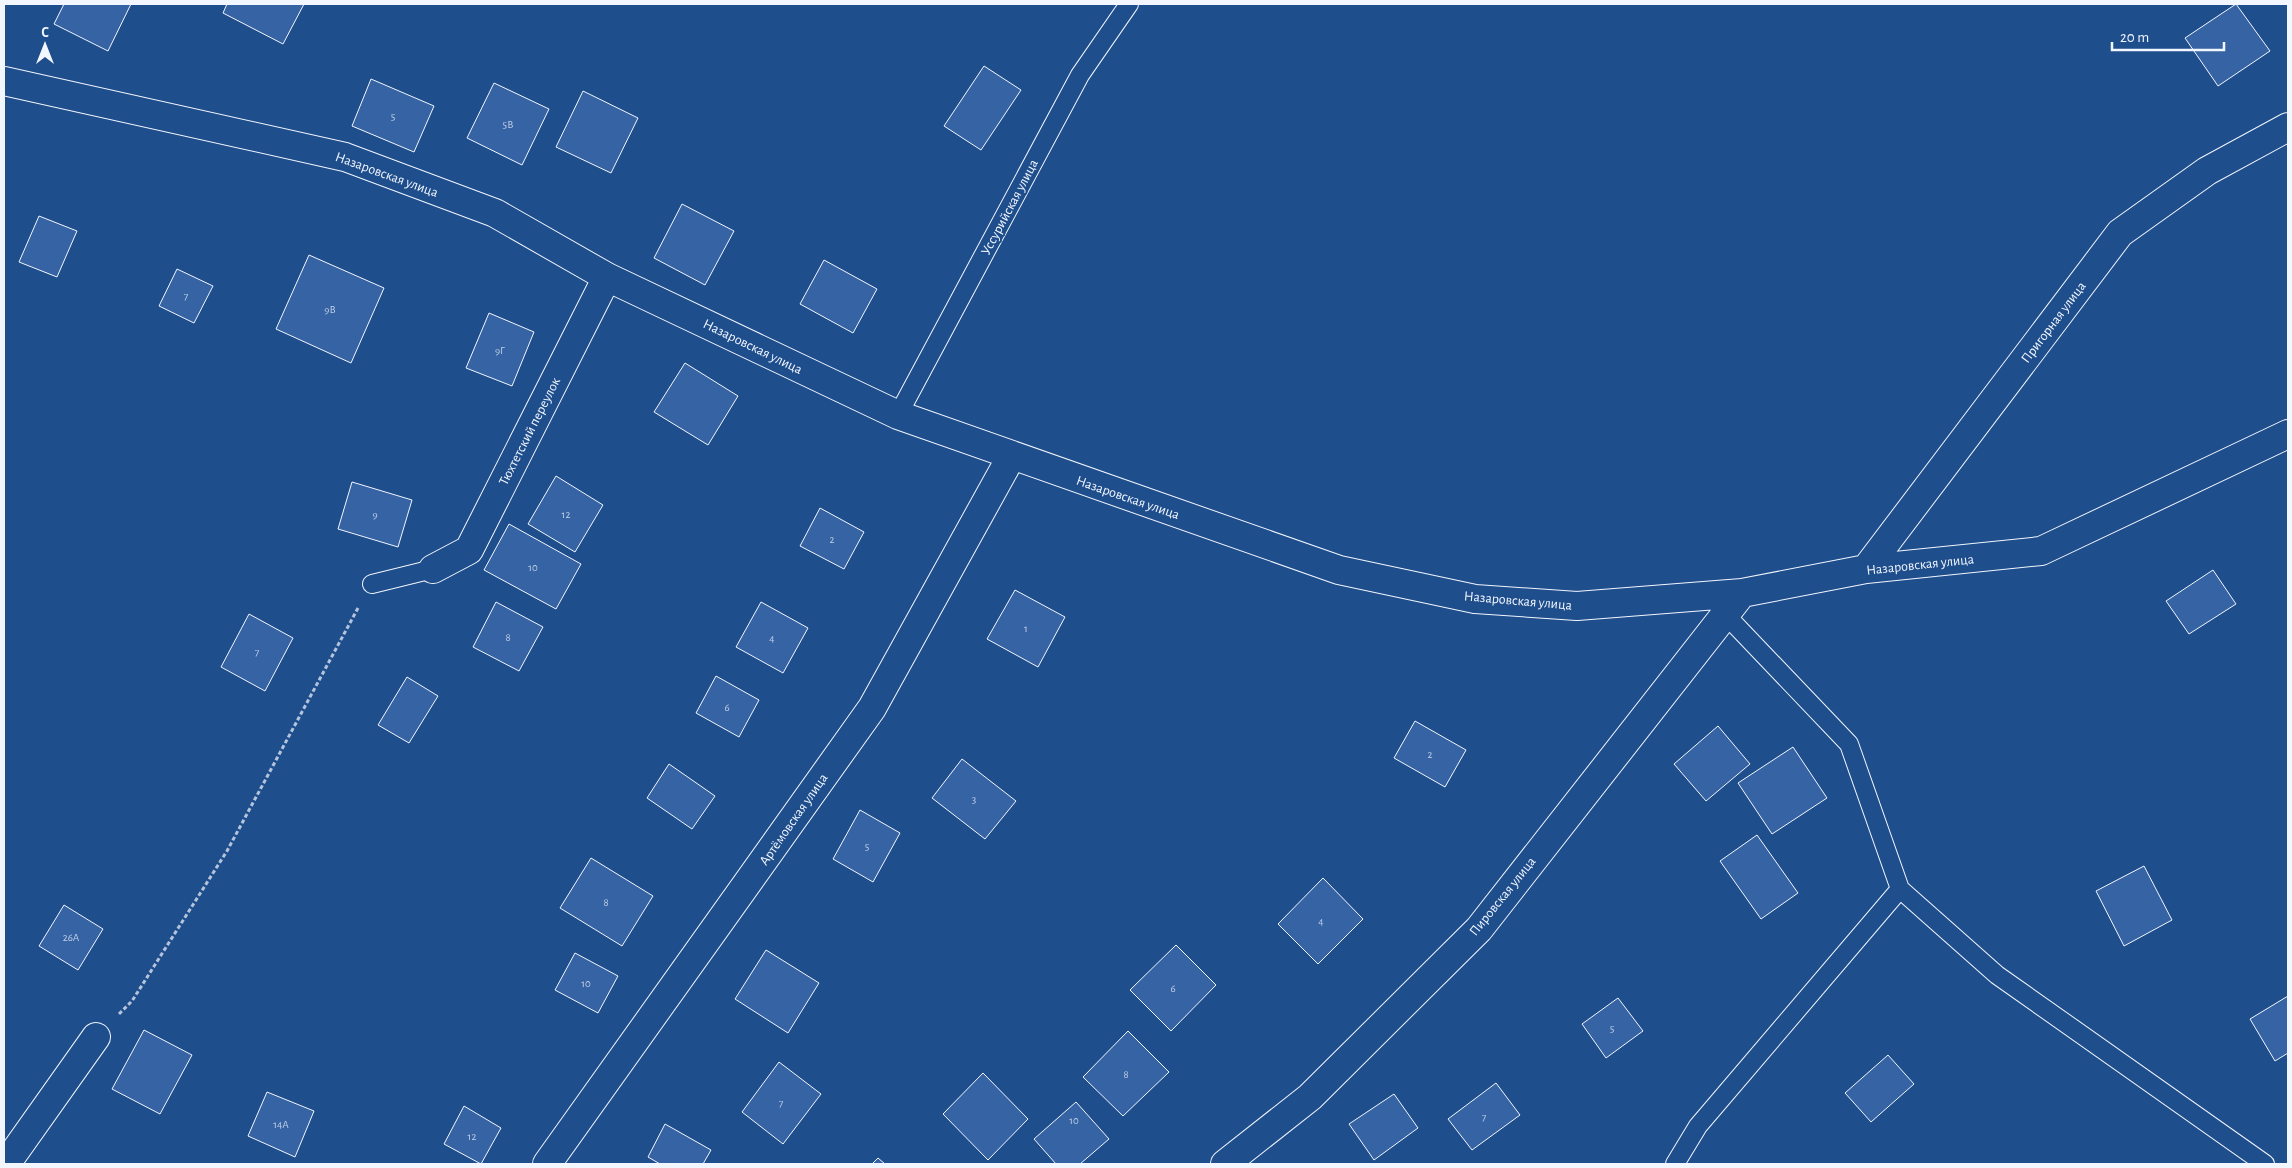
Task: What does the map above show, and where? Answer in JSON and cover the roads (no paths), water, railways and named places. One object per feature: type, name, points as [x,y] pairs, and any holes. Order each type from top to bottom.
[{"type":"street","name":"Назаровская улица","points":[[4,81],[345,157],[495,213],[608,277],[898,415],[1011,457],[1339,570],[1475,599],[1577,606],[1742,593],[1866,569],[2041,551],[2288,434]]},
{"type":"street","name":"Пригорная улица","points":[[1866,569],[2120,233],[2207,171],[2288,127]]},
{"type":"street","name":"Тюхтетский переулок","points":[[433,569],[469,550],[608,277]]},
{"type":"street","name":"Артёмовская улица","points":[[547,1164],[872,708],[1011,457]]},
{"type":"street","name":"Пировская улица","points":[[1225,1164],[1310,1097],[1479,929],[1724,613],[1742,593]]},
{"type":"street","points":[[6,1164],[96,1037]]},
{"type":"lane","name":"Уссурийская улица","points":[[898,415],[1080,75],[1130,4]]},
{"type":"lane","points":[[372,584],[433,569]]},
{"type":"lane","points":[[1724,613],[1849,744],[1900,889],[1997,975],[2265,1164]]},
{"type":"lane","points":[[1675,1164],[1698,1126],[1900,889]]}]
